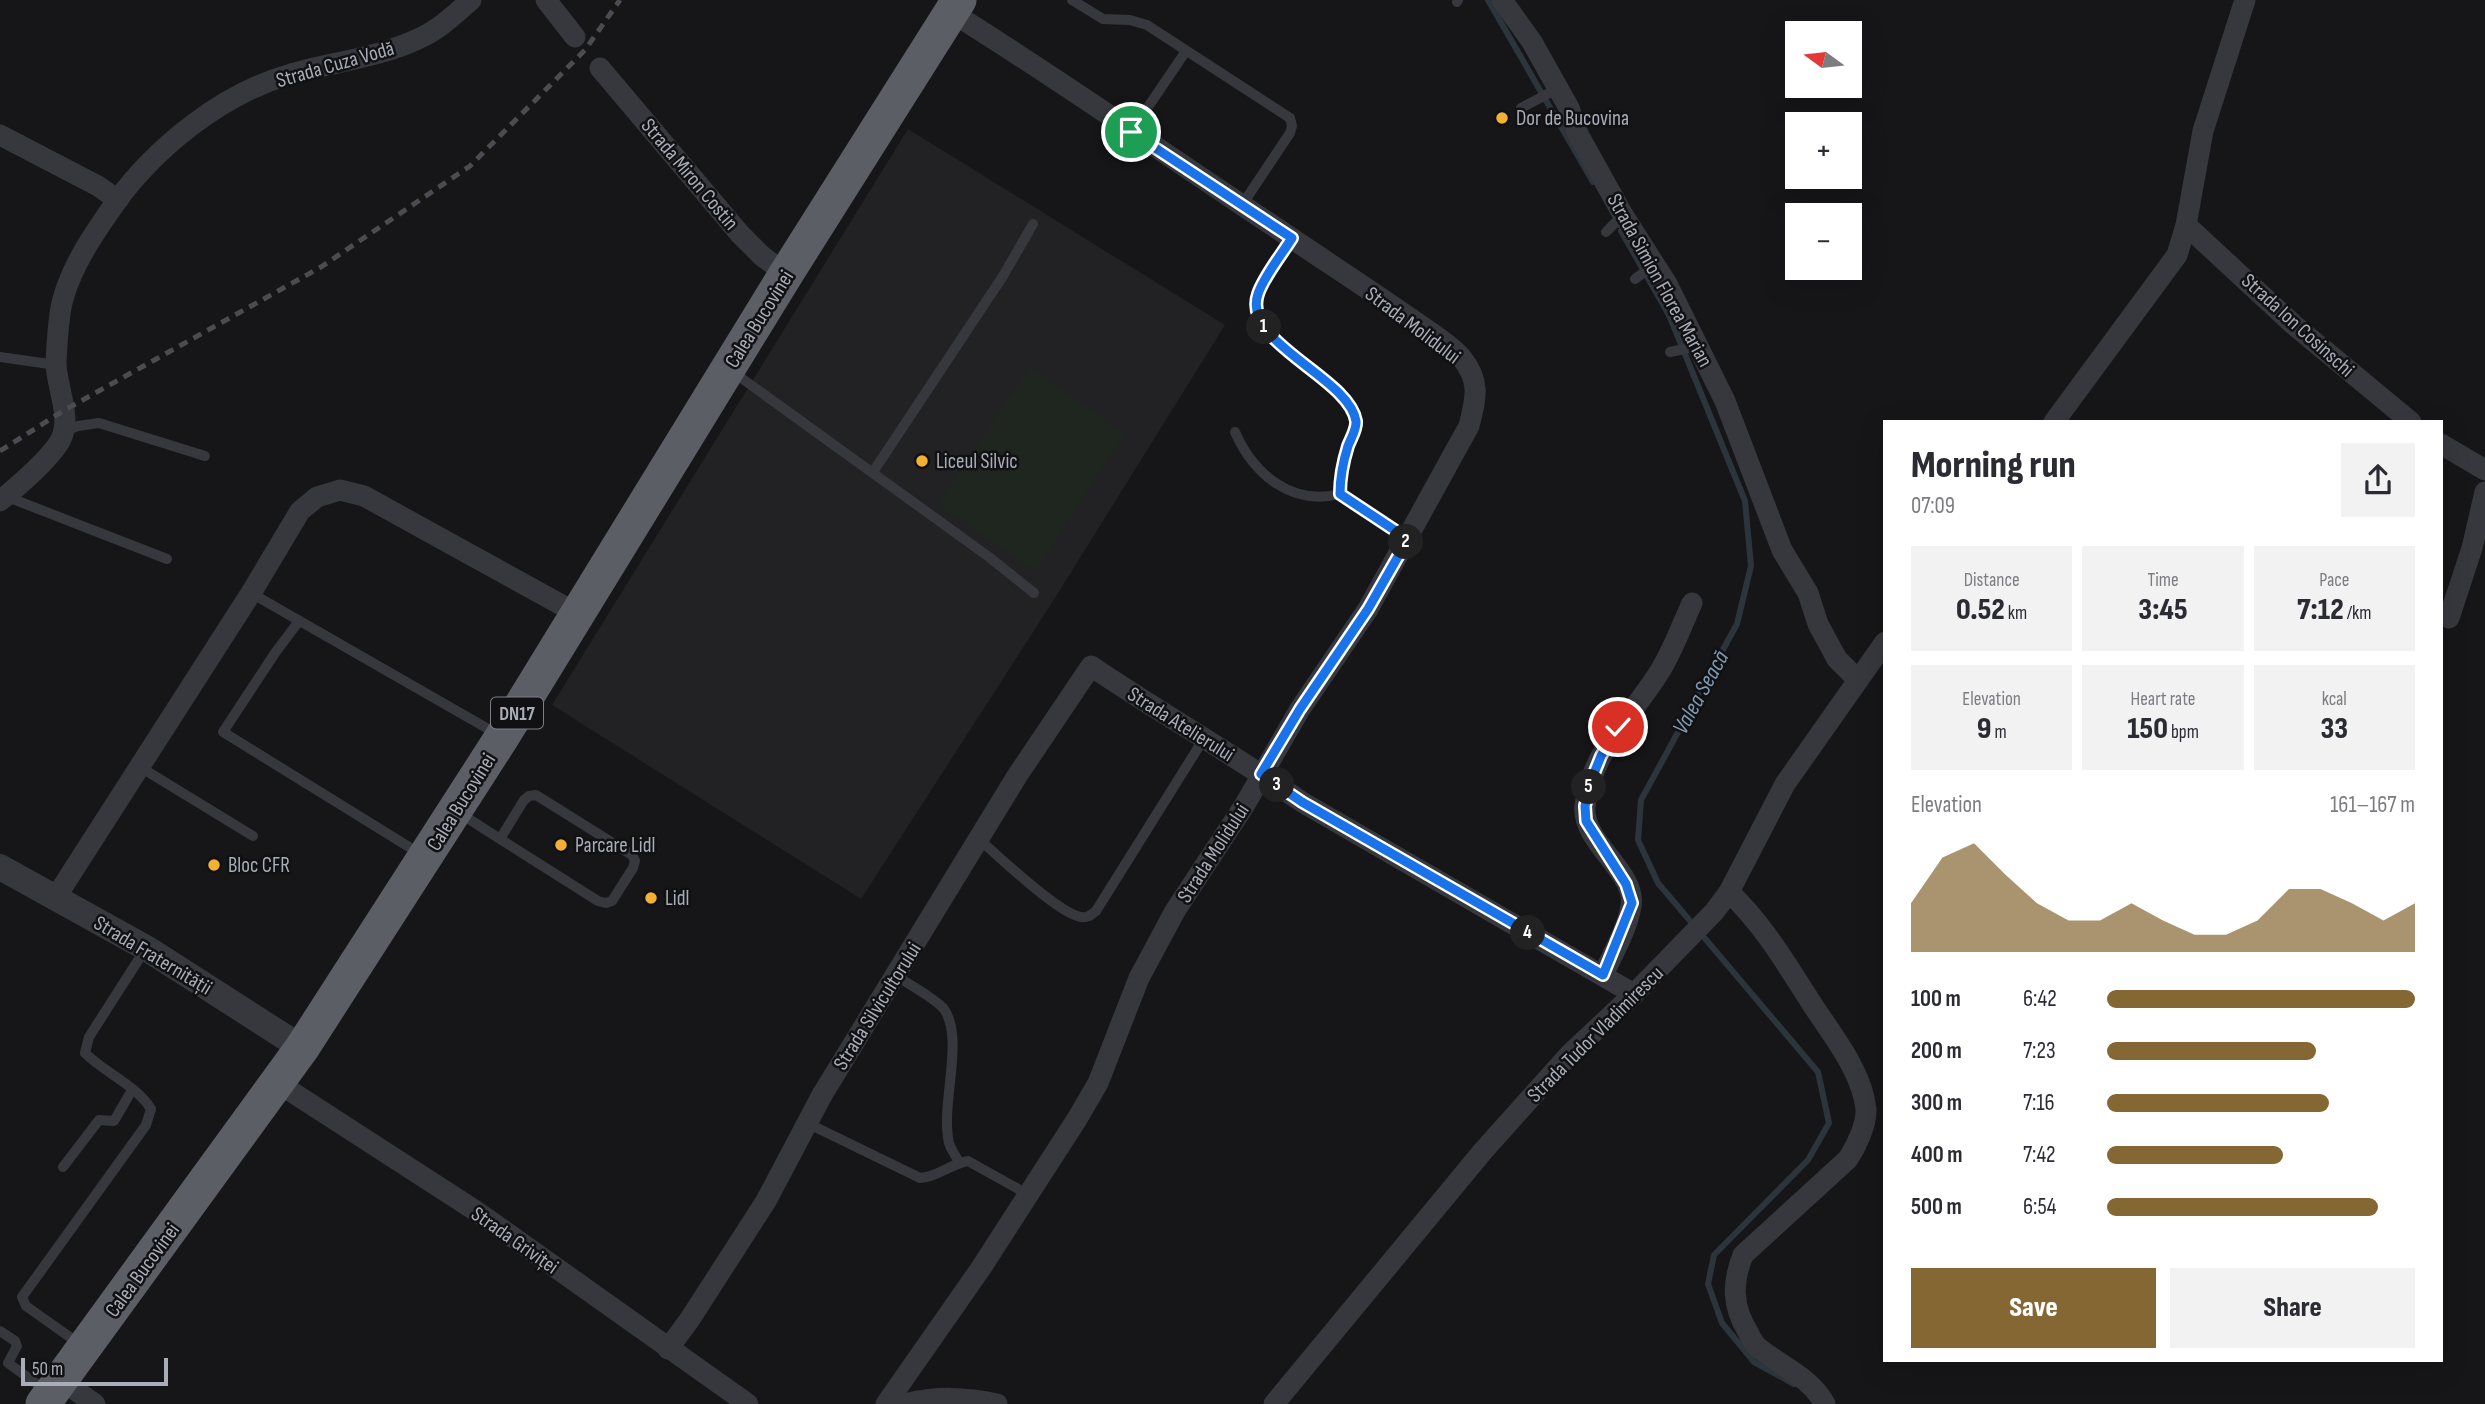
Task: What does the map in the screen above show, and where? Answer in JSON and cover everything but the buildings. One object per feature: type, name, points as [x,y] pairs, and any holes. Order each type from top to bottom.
[{"type":"highway","name":"Calea Bucovinei","points":[[52,1392],[278,1083],[426,858],[786,274],[955,6]]},
{"type":"street","name":"Strada Cuza Vodă","points":[[63,422],[56,365],[63,299],[78,259],[139,172],[194,122],[222,106],[285,76],[386,52],[420,39],[442,26],[471,0]]},
{"type":"street","points":[[546,0],[575,37]]},
{"type":"street","name":"Strada Simion Florea Marian","points":[[1502,0],[1532,42],[1552,92],[1569,108],[1578,134],[1623,215],[1655,264],[1694,347],[1725,401],[1782,550],[1808,593],[1818,624],[1837,659],[1857,679]]},
{"type":"street","points":[[2055,420],[2177,255],[2186,225],[2203,131],[2245,0]]},
{"type":"street","name":"Strada Molidului","points":[[886,1404],[1029,1195],[1098,1083],[1139,978],[1175,911],[1244,806],[1300,709],[1368,609],[1469,426],[1477,395],[1473,374],[1460,355],[1324,258],[1131,132],[955,6]]},
{"type":"street","name":"Strada Miron Costin","points":[[600,68],[740,234],[762,256],[786,274]]},
{"type":"street","points":[[0,135],[98,186],[118,200]]},
{"type":"street","name":"Strada Ion Cosinschi","points":[[2186,225],[2294,325],[2409,420]]},
{"type":"street","points":[[3,498],[60,440],[63,422]]},
{"type":"street","points":[[2443,445],[2485,470]]},
{"type":"street","points":[[56,897],[251,593],[300,511],[317,497],[340,490],[364,496],[578,614]]},
{"type":"street","points":[[2449,618],[2472,548],[2485,492]]},
{"type":"street","points":[[1603,975],[1632,903],[1626,884],[1586,821],[1585,806],[1601,756],[1618,727],[1661,670],[1692,603]]},
{"type":"street","name":"Strada Tudor Vladimirescu","points":[[1274,1404],[1483,1150],[1570,1054],[1634,995],[1714,912],[1729,892],[1785,785],[1883,645]]},
{"type":"street","name":"Strada Atelierului","points":[[1091,666],[1302,802],[1634,995]]},
{"type":"street","name":"Strada Silvicultorului","points":[[668,1349],[766,1201],[807,1123],[1017,775],[1091,666]]},
{"type":"street","name":"Strada Fraternității","points":[[0,867],[146,948],[302,1048]]},
{"type":"street","points":[[1729,892],[1743,905],[1777,950],[1846,1054],[1866,1111],[1855,1149],[1848,1159],[1743,1255],[1735,1274],[1734,1297],[1740,1320],[1756,1347],[1822,1398]]},
{"type":"street","name":"Strada Griviței","points":[[278,1083],[476,1211],[748,1404]]},
{"type":"street","points":[[52,1392],[95,1404]]},
{"type":"street","points":[[905,1404],[931,1398],[958,1397],[997,1404]]},
{"type":"lane","points":[[1072,0],[1103,19],[1130,20],[1147,25],[1290,118],[1290,134],[1242,205]]},
{"type":"lane","points":[[1131,132],[1186,51]]},
{"type":"lane","points":[[1521,108],[1552,92]]},
{"type":"lane","points":[[1606,232],[1623,215]]},
{"type":"lane","points":[[873,472],[1003,276],[1033,224]]},
{"type":"lane","points":[[1292,238],[1258,293],[1256,307],[1260,322],[1288,352],[1338,392],[1356,420],[1343,464],[1340,494]]},
{"type":"lane","points":[[1635,279],[1655,264]]},
{"type":"lane","points":[[1670,352],[1694,347]]},
{"type":"lane","points":[[0,357],[56,365]]},
{"type":"lane","points":[[728,368],[989,557],[1034,593]]},
{"type":"lane","points":[[63,422],[78,426],[99,422],[205,456]]},
{"type":"lane","points":[[1236,432],[1253,464],[1282,489],[1303,496],[1325,498],[1340,494],[1408,539]]},
{"type":"lane","points":[[3,498],[167,559]]},
{"type":"lane","points":[[251,593],[502,737]]},
{"type":"lane","points":[[299,621],[268,662],[223,732],[426,858]]},
{"type":"lane","points":[[979,839],[1054,902],[1078,917],[1087,917],[1096,911],[1203,740]]},
{"type":"lane","points":[[140,767],[253,836]]},
{"type":"lane","points":[[455,811],[598,901],[612,901],[635,861],[632,855],[536,795],[524,800],[500,839]]},
{"type":"lane","points":[[85,1348],[26,1306],[22,1297],[146,1125],[151,1109],[144,1098],[97,1065],[85,1053],[89,1037],[146,948]]},
{"type":"lane","points":[[895,975],[943,1008],[951,1024],[953,1048],[946,1124],[950,1147],[959,1162]]},
{"type":"lane","points":[[63,1167],[99,1120],[114,1121],[132,1090]]},
{"type":"lane","points":[[807,1123],[920,1178],[933,1177],[959,1162],[968,1161],[1029,1195]]},
{"type":"lane","points":[[0,1331],[15,1341],[17,1346],[0,1373]]},
{"type":"lane","points":[[8,1363],[52,1392]]},
{"type":"shaded area","name":"Liceul Silvic","points":[[908,129],[1225,325],[1055,598],[861,899],[552,705]]},
{"type":"shaded area","points":[[1030,366],[1125,434],[1035,572],[937,504]]},
{"type":"waterway","name":"Valea Seacă","points":[[1488,0],[1593,182]]},
{"type":"waterway","name":"Valea Seacă","points":[[1621,231],[1669,315],[1745,501],[1751,566],[1737,624],[1641,800],[1638,840],[1658,883],[1818,1072],[1829,1123],[1808,1160],[1714,1255],[1708,1284],[1722,1323],[1754,1362],[1794,1384]]},
{"type":"railway","points":[[0,451],[63,411],[321,267],[470,166],[585,50],[620,0]]},
{"type":"place","name":"Dor de Bucovina","points":[[1502,118]]},
{"type":"place","name":"Liceul Silvic","points":[[922,461]]},
{"type":"place","name":"Parcare Lidl","points":[[561,845]]},
{"type":"place","name":"Bloc CFR","points":[[214,865]]},
{"type":"place","name":"Lidl","points":[[651,898]]},
{"type":"route","points":[[1131,132],[1292,238],[1258,293],[1256,307],[1260,322],[1288,352],[1338,392],[1356,420],[1343,464],[1340,494],[1408,539],[1368,609],[1300,709],[1261,774],[1302,802],[1603,975],[1632,903],[1626,884],[1586,821],[1585,806],[1601,756],[1618,727]]}]
